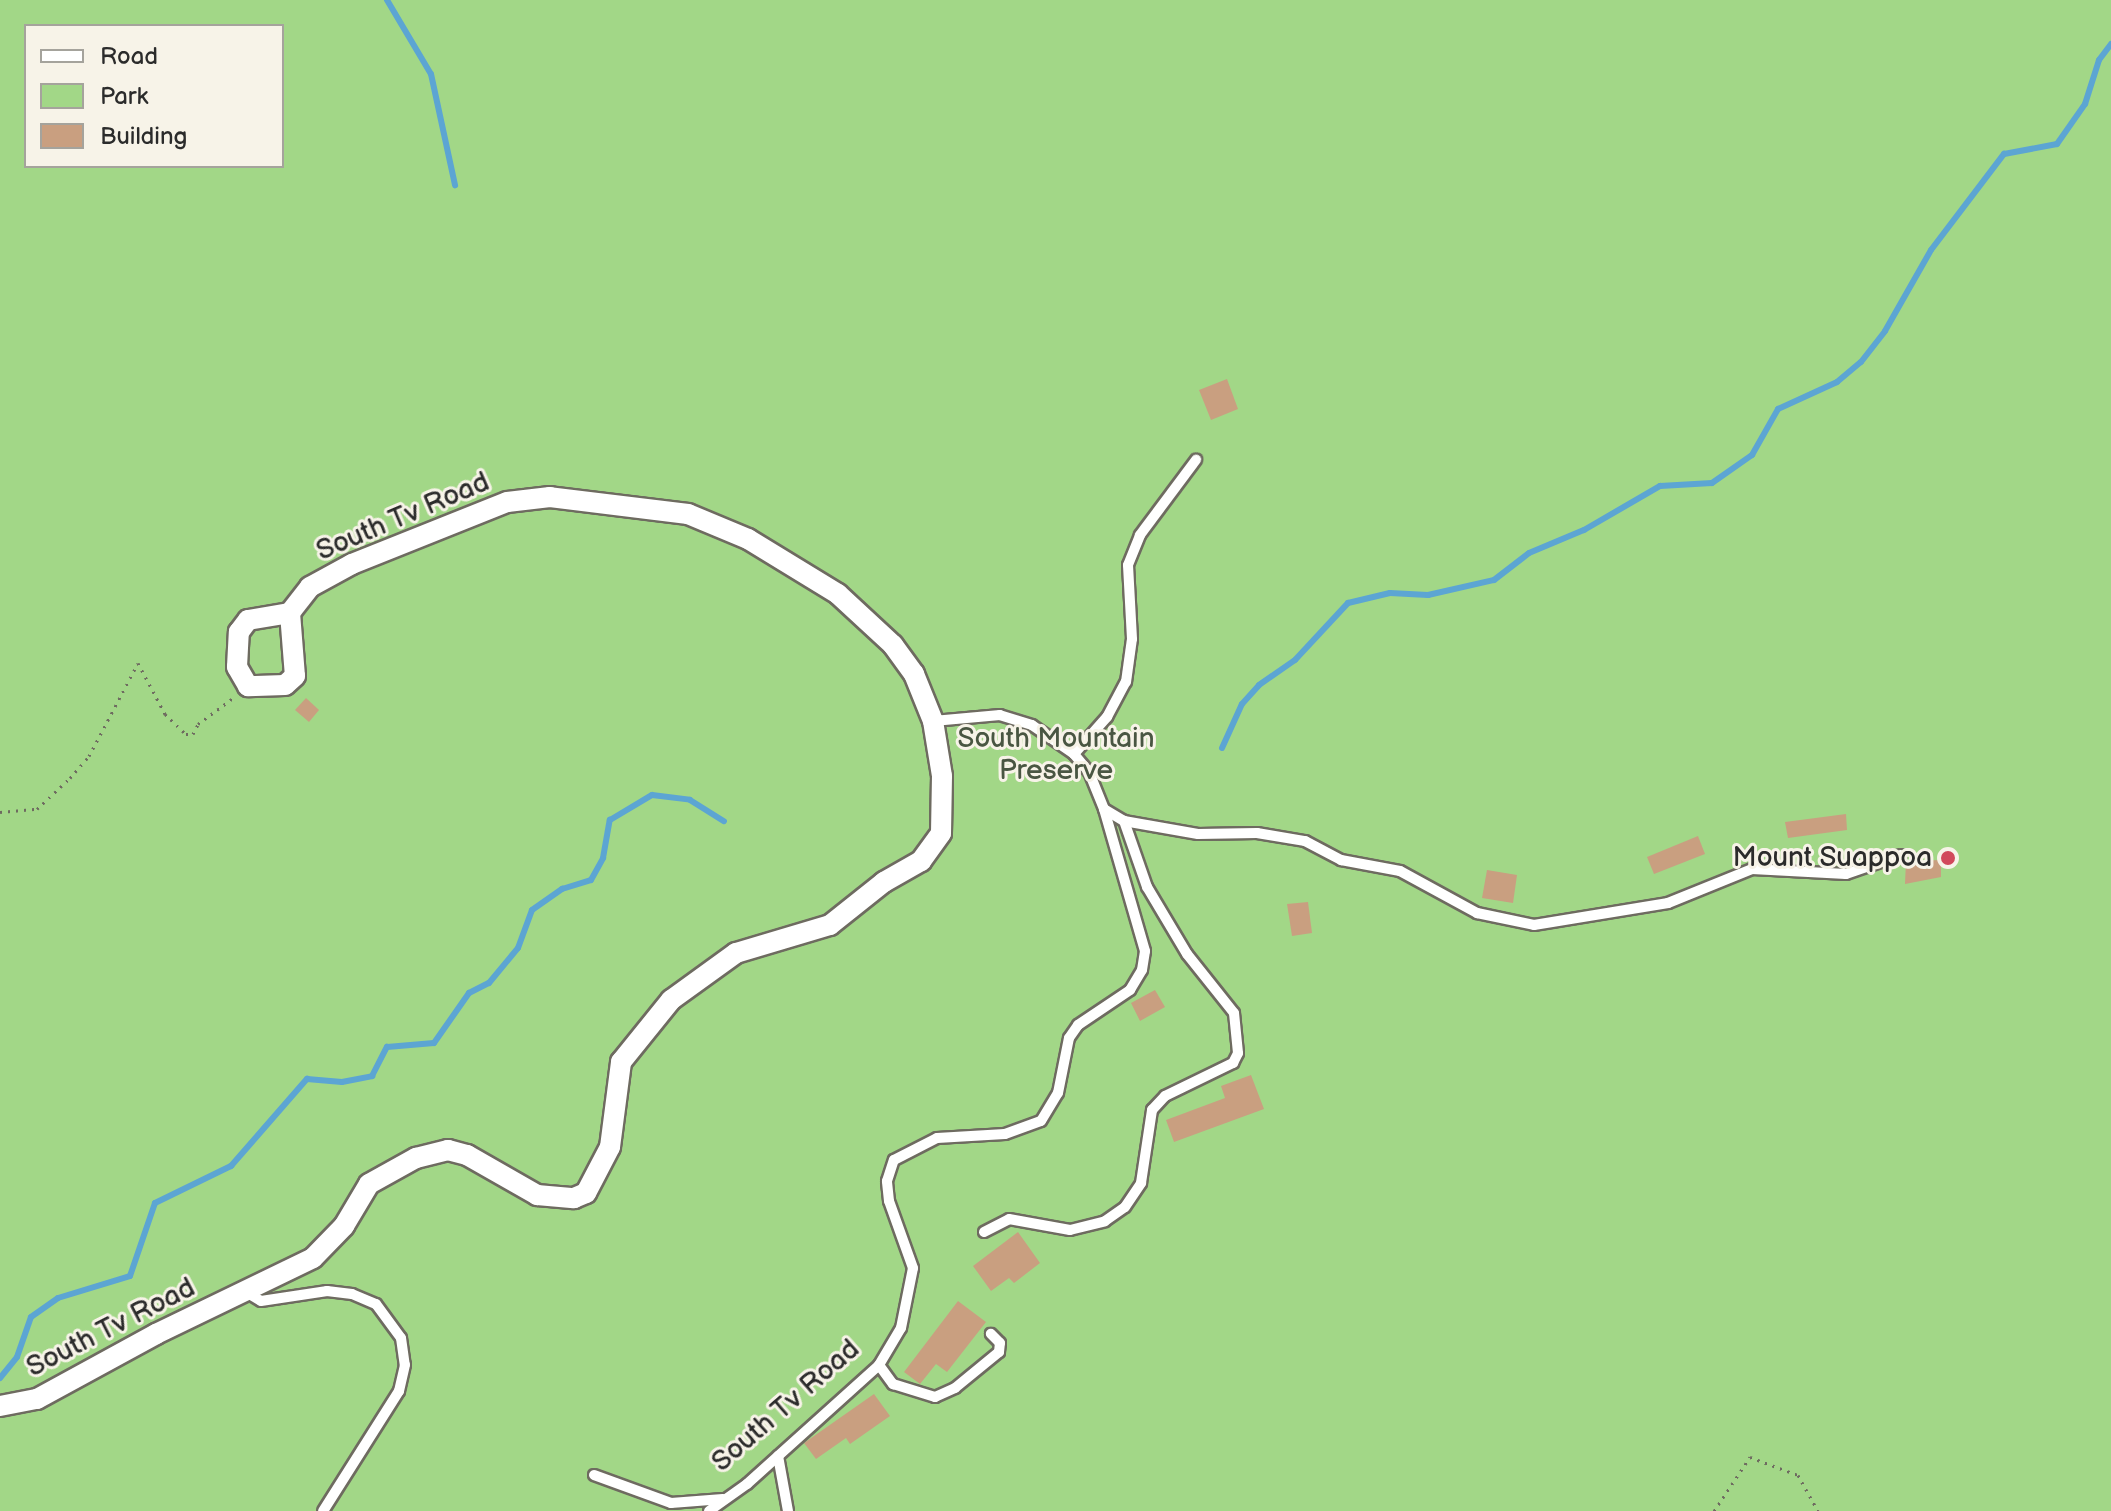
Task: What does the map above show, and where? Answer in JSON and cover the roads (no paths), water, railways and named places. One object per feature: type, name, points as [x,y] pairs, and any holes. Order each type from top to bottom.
[{"type":"street","name":"South Tv Road","points":[[0,1406],[37,1399],[156,1334],[246,1292],[322,1251],[369,1184],[436,1152],[467,1155],[537,1195],[574,1198],[586,1193],[610,1147],[621,1062],[671,1000],[736,953],[830,925],[933,850],[944,812],[933,721],[914,674],[868,617],[748,539],[688,514],[550,497],[507,502],[352,564],[310,587],[290,613]]},
{"type":"street","points":[[290,613],[295,676],[285,685],[248,686],[237,667],[239,632],[248,620],[290,613]]},
{"type":"lane","points":[[1074,754],[1107,717],[1126,682],[1132,639],[1128,565],[1140,535],[1196,460]]},
{"type":"lane","points":[[933,721],[1000,715],[1045,732],[1074,754],[1089,772],[1104,809],[1124,821],[1198,834],[1257,833],[1305,841],[1341,860],[1400,871],[1477,913],[1534,925],[1668,903],[1752,869],[1846,874],[1901,855]]},
{"type":"lane","name":"South Tv Road","points":[[709,1511],[778,1456],[879,1365],[901,1328],[913,1268],[889,1201],[887,1181],[894,1160],[937,1138],[1005,1134],[1041,1121],[1058,1093],[1063,1052],[1073,1032],[1130,990],[1142,970],[1145,951],[1104,809]]},
{"type":"lane","points":[[984,1232],[1009,1219],[1070,1230],[1105,1221],[1125,1207],[1141,1183],[1152,1110],[1165,1096],[1233,1063],[1238,1053],[1234,1013],[1187,954],[1147,887],[1124,821]]},
{"type":"lane","points":[[246,1292],[261,1301],[327,1291],[352,1294],[376,1304],[401,1338],[405,1365],[399,1391],[323,1511]]},
{"type":"lane","points":[[879,1365],[893,1384],[935,1397],[955,1388],[999,1352],[1000,1343],[991,1334]]},
{"type":"lane","points":[[778,1456],[788,1511]]},
{"type":"lane","points":[[594,1475],[671,1503],[723,1499]]},
{"type":"waterway","points":[[387,0],[431,74],[455,185]]},
{"type":"waterway","points":[[1222,748],[1242,704],[1259,685],[1295,660],[1348,603],[1390,593],[1428,595],[1494,580],[1529,553],[1584,530],[1660,486],[1712,483],[1752,455],[1778,409],[1837,382],[1861,362],[1885,331],[1931,250],[2004,154],[2057,144],[2085,104],[2099,60],[2111,44]]},
{"type":"waterway","points":[[0,1378],[17,1357],[31,1317],[58,1298],[130,1276],[155,1203],[231,1166],[307,1079],[342,1082],[372,1076],[387,1047],[434,1043],[469,993],[489,983],[518,948],[532,910],[562,889],[591,880],[603,858],[610,820],[652,795],[690,800],[724,821]]},
{"type":"place","name":"Mount Suappoa","points":[[1948,858]]},
{"type":"park label","name":"South Mountain Preserve","points":[[1056,755]]}]
